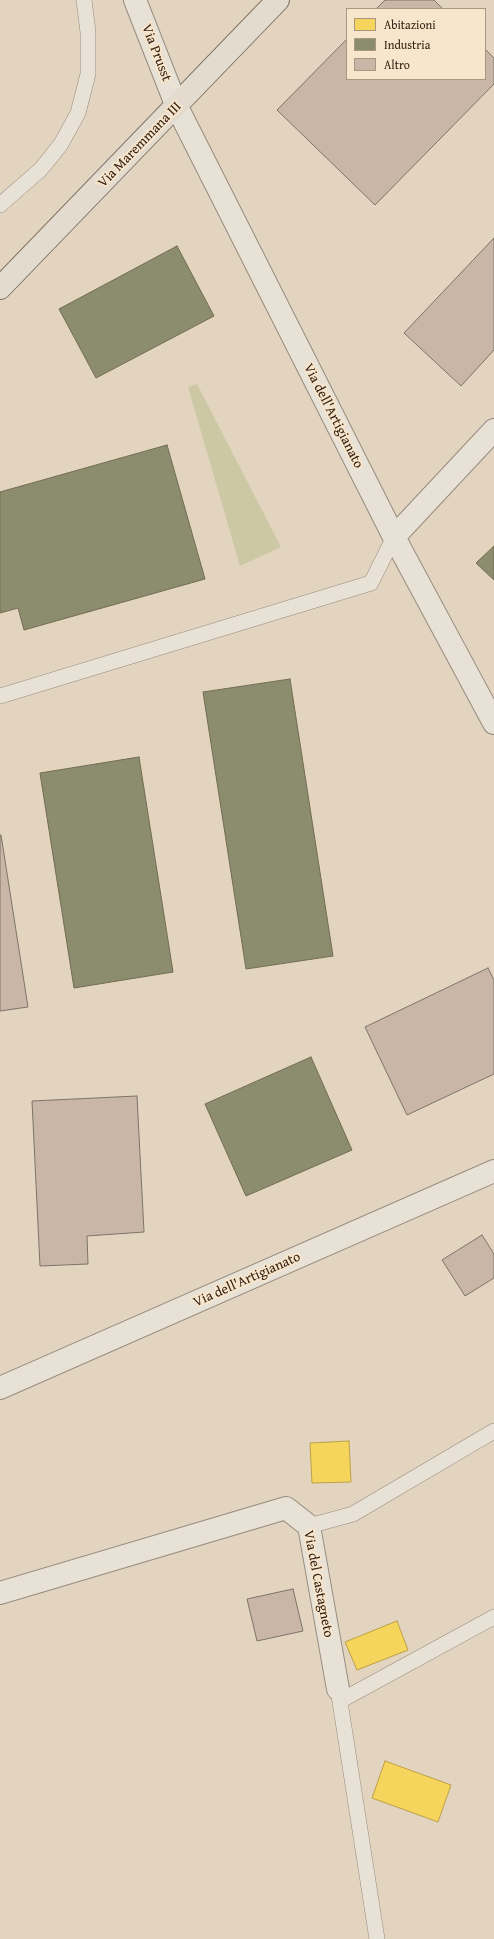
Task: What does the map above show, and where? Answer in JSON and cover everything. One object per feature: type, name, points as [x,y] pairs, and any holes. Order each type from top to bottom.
[{"type":"main road","name":"Via Maremmana III","points":[[0,288],[177,107],[278,0]]},
{"type":"street","name":"Via Prusst","points":[[135,0],[177,107]]},
{"type":"street","name":"Via dell'Artigianato","points":[[177,107],[394,537],[494,722]]},
{"type":"street","points":[[394,537],[494,430]]},
{"type":"street","name":"Via dell'Artigianato","points":[[0,1388],[494,1171]]},
{"type":"street","name":"Via del Castagneto","points":[[0,1594],[286,1508],[309,1526],[339,1695]]},
{"type":"lane","points":[[0,204],[40,170],[61,144],[78,113],[88,74],[88,32],[84,0]]},
{"type":"lane","points":[[0,696],[371,584],[394,537]]},
{"type":"lane","points":[[309,1526],[353,1514],[494,1431]]},
{"type":"lane","points":[[339,1695],[494,1617]]},
{"type":"lane","name":"Via del Castagneto","points":[[339,1695],[377,1939]]},
{"type":"shaded area","points":[[197,384],[281,547],[240,566],[188,387]]},
{"type":"building: Abitazioni","points":[[349,1441],[351,1482],[312,1483],[310,1443]]},
{"type":"building: Abitazioni","points":[[397,1621],[408,1650],[357,1670],[345,1642]]},
{"type":"building: Abitazioni","points":[[385,1761],[451,1785],[438,1822],[372,1798]]},
{"type":"building: Industria","points":[[177,246],[214,316],[96,378],[59,309]]},
{"type":"building: Industria","points":[[167,445],[205,579],[24,630],[18,608],[0,613],[0,492]]},
{"type":"building: Industria","points":[[494,546],[494,580],[476,563]]},
{"type":"building: Industria","points":[[290,679],[333,956],[246,969],[203,692]]},
{"type":"building: Industria","points":[[139,757],[173,972],[74,988],[40,773]]},
{"type":"building: Industria","points":[[311,1057],[352,1150],[246,1196],[205,1104]]},
{"type":"building: Altro","points":[[385,0],[434,0],[442,8],[377,8]]},
{"type":"building: Altro","points":[[346,40],[346,80],[486,80],[486,50],[494,58],[494,84],[375,205],[277,110]]},
{"type":"building: Altro","points":[[494,238],[494,350],[461,386],[404,333]]},
{"type":"building: Altro","points":[[0,835],[28,1007],[0,1011]]},
{"type":"building: Altro","points":[[488,968],[494,980],[494,1074],[407,1115],[365,1027]]},
{"type":"building: Altro","points":[[137,1096],[144,1232],[87,1236],[88,1264],[40,1266],[32,1101]]},
{"type":"building: Altro","points":[[482,1235],[494,1254],[494,1278],[465,1296],[442,1260]]},
{"type":"building: Altro","points":[[293,1589],[303,1631],[257,1641],[247,1599]]}]
